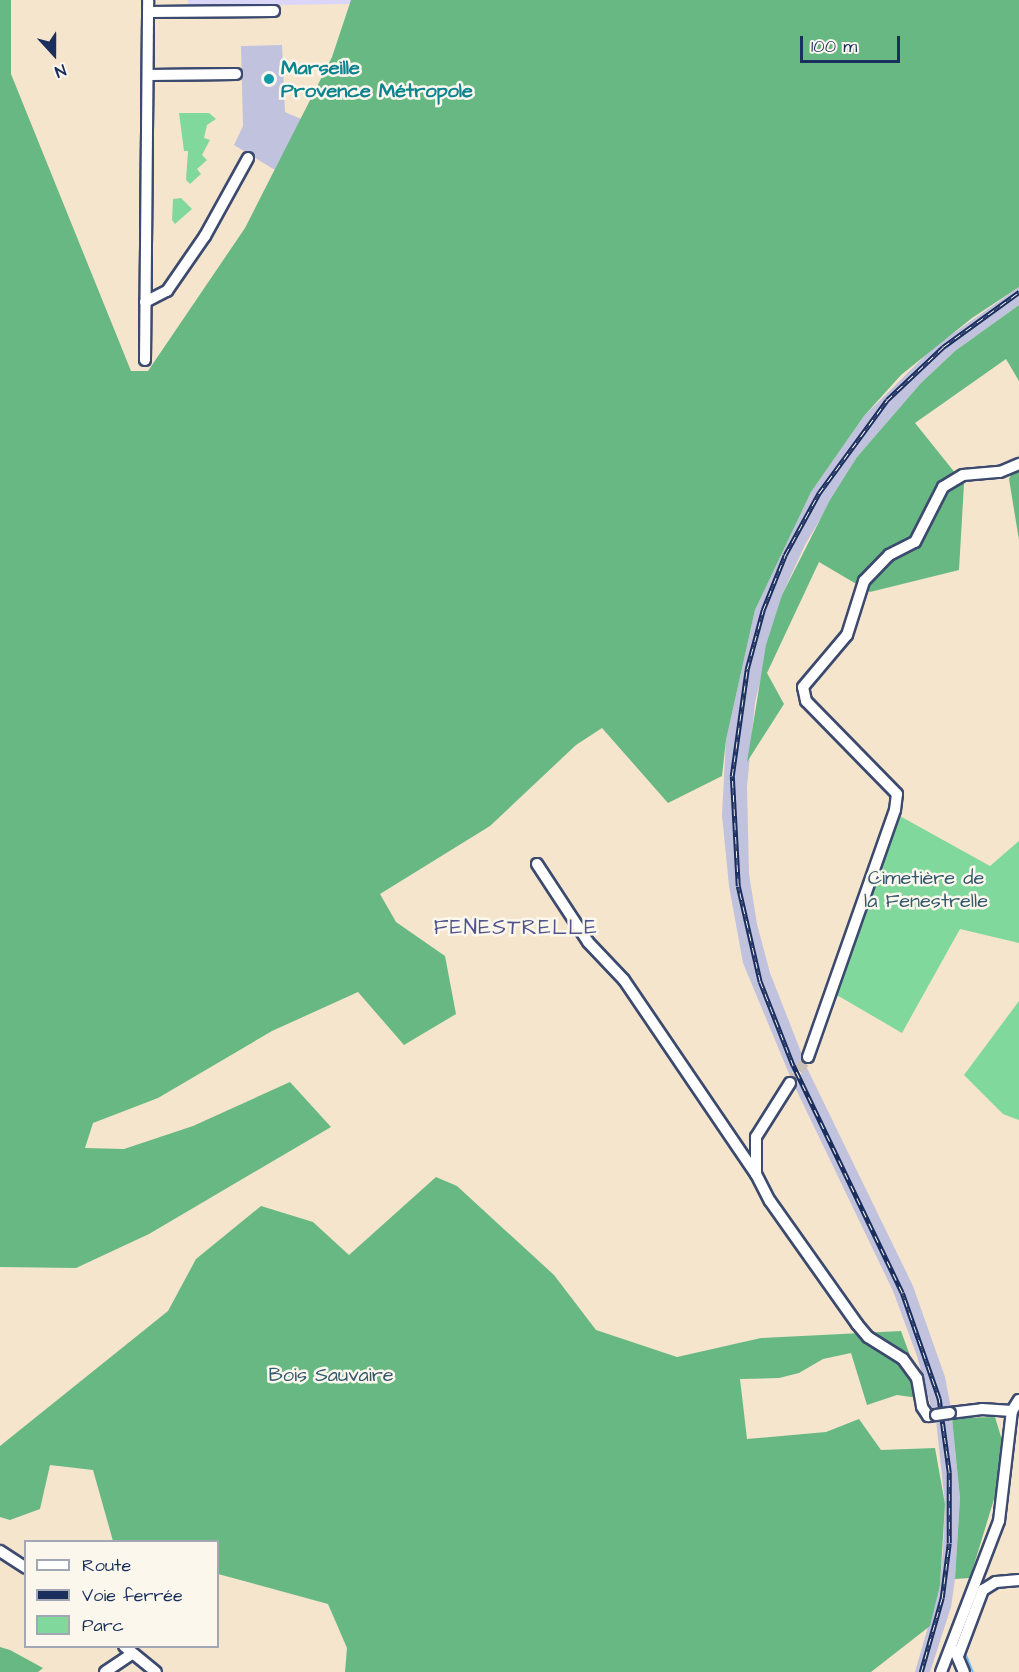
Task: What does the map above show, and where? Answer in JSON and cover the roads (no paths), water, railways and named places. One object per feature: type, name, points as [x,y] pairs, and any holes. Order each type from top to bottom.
[{"type":"street","points":[[145,360],[148,0]]},
{"type":"street","points":[[148,12],[170,6],[274,11]]},
{"type":"street","points":[[149,75],[236,74]]},
{"type":"street","points":[[145,302],[169,288],[205,236],[248,158]]},
{"type":"street","points":[[145,288],[169,288]]},
{"type":"street","points":[[808,1058],[895,810],[897,794],[806,701],[803,687],[847,634],[864,581],[889,555],[915,542],[943,487],[963,475],[1000,472],[1019,464]]},
{"type":"street","points":[[537,864],[588,942],[624,980],[756,1174],[770,1201],[857,1324],[868,1337],[903,1359],[917,1378],[922,1407],[928,1416],[982,1409],[1012,1411]]},
{"type":"street","points":[[756,1174],[756,1137],[790,1083]]},
{"type":"street","points":[[941,1672],[999,1521],[1013,1457],[1012,1411],[1019,1400]]},
{"type":"street","points":[[0,1551],[24,1568]]},
{"type":"street","points":[[958,1656],[983,1590],[996,1582],[1019,1580]]},
{"type":"street","points":[[952,1645],[964,1672]]},
{"type":"street","points":[[105,1672],[128,1650],[156,1672]]},
{"type":"waterway","points":[[966,1655],[973,1672]]},
{"type":"tunnel","points":[[790,1083],[808,1057]]},
{"type":"railway","points":[[921,1672],[942,1598],[949,1543],[949,1472],[939,1399],[902,1293],[793,1066],[760,982],[738,886],[732,776],[747,669],[763,610],[785,555],[819,493],[887,400],[943,347],[1019,292]]},
{"type":"place","name":"Marseille Provence Métropole","points":[[269,79]]},
{"type":"district","name":"FENESTRELLE","points":[[516,928]]},
{"type":"park label","name":"Cimetière de la Fenestrelle","points":[[926,890]]},
{"type":"park label","name":"Bois Sauvaire","points":[[331,1375]]}]
